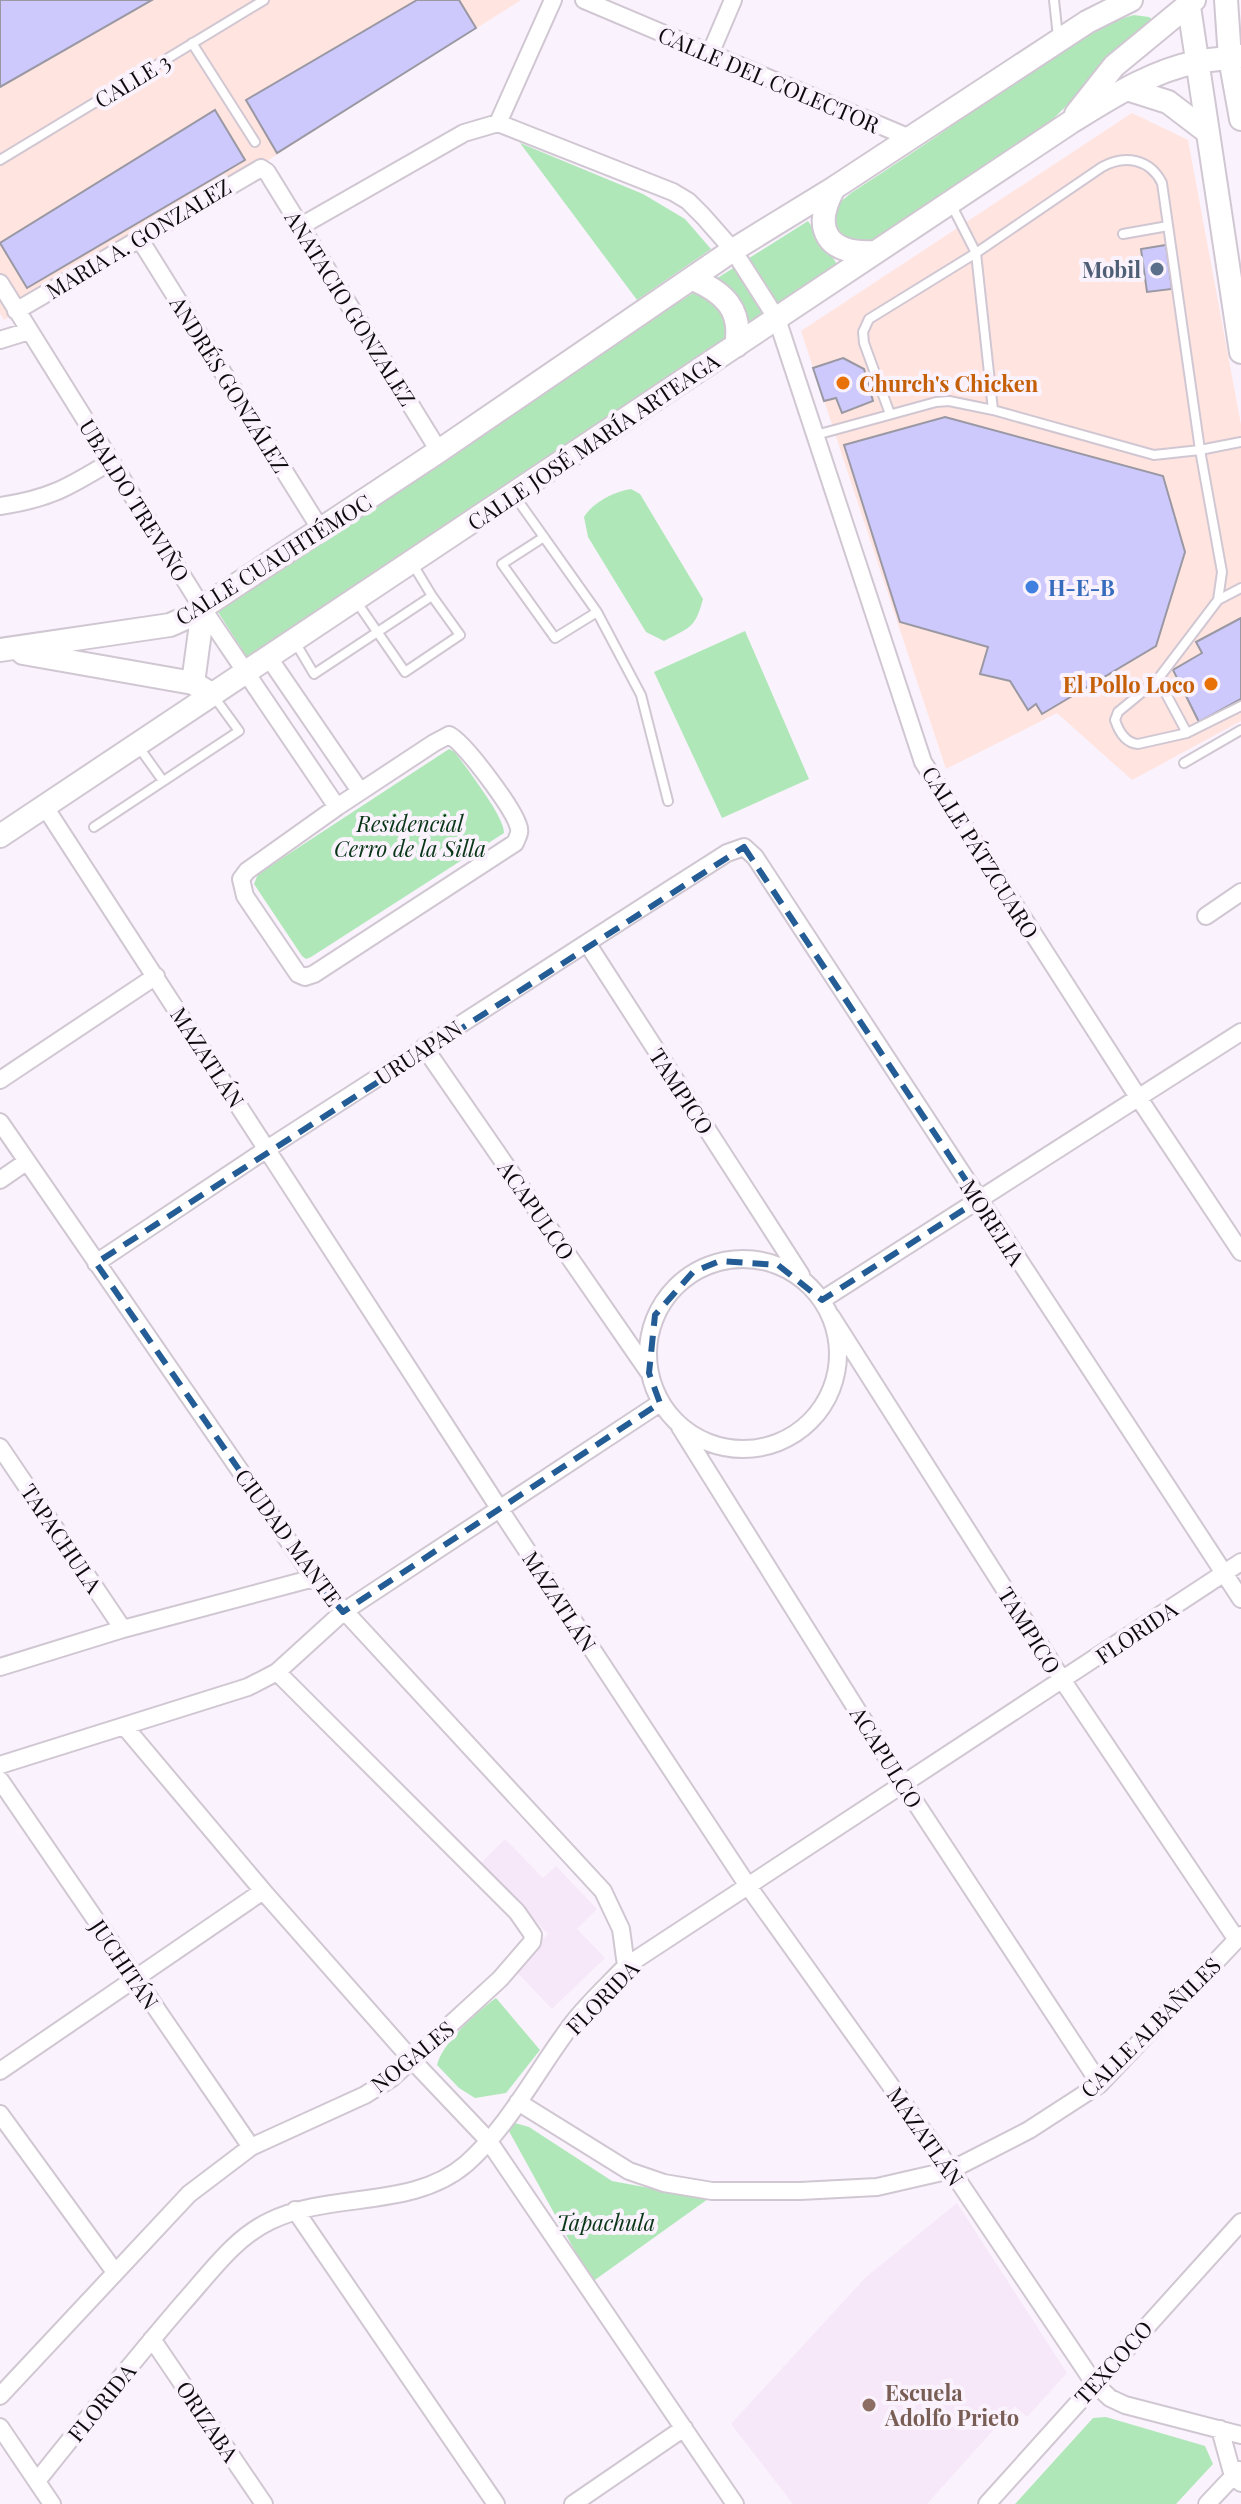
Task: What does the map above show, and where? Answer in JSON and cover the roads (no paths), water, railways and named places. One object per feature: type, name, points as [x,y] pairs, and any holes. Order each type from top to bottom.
[{"type":"street","points":[[301,226],[464,133],[498,123],[553,0]]},
{"type":"street","name":"CALLE DEL COLECTOR","points":[[584,0],[910,138]]},
{"type":"street","points":[[710,54],[733,0]]},
{"type":"street","points":[[439,451],[733,250],[834,188],[1087,22],[1131,0]]},
{"type":"street","points":[[1226,0],[1237,58],[1241,119]]},
{"type":"street","points":[[1190,2],[1195,62],[1241,352]]},
{"type":"street","points":[[1071,122],[1114,66],[1190,2]]},
{"type":"street","name":"CALLE JOSÉ MARÍA ARTEAGA","points":[[0,836],[1071,122],[1127,89],[1158,75],[1195,62],[1237,58]]},
{"type":"street","points":[[1127,89],[1168,102],[1206,131]]},
{"type":"street","name":"CALLE PÁTZCUARO","points":[[498,123],[673,192],[688,201],[733,250],[777,319],[923,762],[1241,1252]]},
{"type":"street","name":"ANATACIO GONZALEZ","points":[[261,168],[267,172],[301,226],[439,451]]},
{"type":"street","name":"MARIA A. GONZALEZ","points":[[16,311],[261,168]]},
{"type":"street","points":[[834,188],[825,204],[823,221],[827,236],[845,251],[875,252]]},
{"type":"street","name":"ANDRÉS GONZÁLEZ","points":[[139,238],[321,530]]},
{"type":"street","points":[[693,279],[713,287],[728,302],[735,317],[738,334],[736,346]]},
{"type":"street","name":"UBALDO TREVIÑO","points":[[0,283],[244,673],[337,807]]},
{"type":"street","points":[[0,340],[29,331]]},
{"type":"street","name":"CALLE CUAUHTÉMOC","points":[[1,650],[170,625],[203,609],[439,451]]},
{"type":"street","points":[[0,506],[41,499],[67,489],[110,462]]},
{"type":"street","points":[[193,683],[203,609]]},
{"type":"street","points":[[1,650],[193,683],[213,695]]},
{"type":"street","points":[[269,658],[360,791]]},
{"type":"street","points":[[449,735],[468,750],[519,825],[520,833],[515,843],[305,977],[292,969],[245,896],[241,879],[247,871],[337,807],[449,735]]},
{"type":"street","name":"MAZATLÁN","points":[[45,807],[748,1886],[951,2170],[1094,2383]]},
{"type":"street","name":"URUAPAN","points":[[96,1263],[424,1047],[727,853],[744,847]]},
{"type":"street","name":"MORELIA","points":[[744,847],[755,857],[1241,1599]]},
{"type":"street","points":[[1206,916],[1241,892]]},
{"type":"street","name":"TAMPICO","points":[[587,943],[804,1280]]},
{"type":"street","points":[[0,1080],[156,976]]},
{"type":"street","points":[[822,1300],[1241,1032]]},
{"type":"street","name":"ACAPULCO","points":[[424,1047],[649,1373]]},
{"type":"street","name":"CIUDAD MANTE","points":[[0,1122],[314,1578],[603,1891],[621,1929],[626,1966]]},
{"type":"street","points":[[0,1180],[26,1162]]},
{"type":"street","points":[[750,1258],[778,1265],[804,1280],[822,1300],[831,1316],[838,1341],[838,1367],[832,1392],[818,1414],[800,1432],[777,1444],[752,1450],[726,1449],[701,1441],[680,1427],[660,1403],[649,1373],[647,1343],[655,1315],[671,1290],[693,1272],[720,1261],[750,1258]]},
{"type":"street","name":"TAMPICO","points":[[831,1316],[1063,1681],[1239,1937]]},
{"type":"street","points":[[0,1765],[248,1687],[277,1672],[343,1612],[660,1403]]},
{"type":"street","name":"ACAPULCO","points":[[680,1427],[904,1785],[1100,2084]]},
{"type":"street","name":"TAPACHULA","points":[[0,1447],[123,1629]]},
{"type":"street","name":"FLORIDA","points":[[37,2481],[152,2339],[233,2246],[270,2221],[295,2210],[403,2193],[434,2184],[464,2165],[518,2102],[572,2024],[626,1966],[1241,1562]]},
{"type":"street","points":[[0,1667],[123,1629],[314,1578]]},
{"type":"street","name":"NOGALES","points":[[0,2396],[189,2194],[251,2147],[365,2095],[392,2078],[500,1979],[528,1948],[533,1935],[517,1912],[277,1672]]},
{"type":"street","points":[[125,1727],[263,1891],[413,2061],[488,2140],[735,2504]]},
{"type":"street","name":"JUCHITÁN","points":[[0,1780],[251,2147]]},
{"type":"street","points":[[0,2071],[263,1891]]},
{"type":"street","name":"CALLE ALBAÑILES","points":[[518,2102],[629,2171],[664,2183],[712,2191],[877,2187],[951,2170],[1029,2130],[1075,2102],[1100,2084],[1239,1937]]},
{"type":"street","points":[[0,2114],[115,2272]]},
{"type":"street","points":[[295,2210],[496,2504]]},
{"type":"street","name":"TEXCOCO","points":[[987,2504],[1241,2222]]},
{"type":"street","name":"ORIZABA","points":[[152,2339],[264,2504]]},
{"type":"street","points":[[1094,2383],[1110,2398],[1125,2405],[1241,2435]]},
{"type":"street","points":[[0,2427],[52,2504]]},
{"type":"street","points":[[573,2504],[684,2428]]},
{"type":"street","points":[[1207,2504],[1238,2475],[1220,2429]]},
{"type":"lane","name":"CALLE 3","points":[[0,160],[264,0]]},
{"type":"lane","points":[[1054,0],[1058,41]]},
{"type":"lane","points":[[192,43],[255,142]]},
{"type":"lane","points":[[890,414],[864,343],[865,325],[874,315],[976,253],[1113,161],[1140,161],[1153,170],[1162,183],[1200,450],[1222,572],[1218,600]]},
{"type":"lane","points":[[950,203],[976,253],[993,410]]},
{"type":"lane","points":[[1123,234],[1168,226]]},
{"type":"lane","points":[[816,435],[949,401],[993,410],[1154,455],[1241,442]]},
{"type":"lane","points":[[514,494],[597,612],[641,695],[668,801]]},
{"type":"lane","points":[[544,537],[502,564],[555,638],[597,612]]},
{"type":"lane","points":[[355,600],[405,672],[460,635],[411,561]]},
{"type":"lane","points":[[1241,588],[1218,600],[1158,679],[1118,712],[1115,720],[1128,742],[1138,744],[1187,733],[1241,706]]},
{"type":"lane","points":[[294,641],[314,674],[432,596]]},
{"type":"lane","points":[[1158,679],[1187,733]]},
{"type":"lane","points":[[94,827],[239,731],[213,695]]},
{"type":"lane","points":[[1184,763],[1241,730]]},
{"type":"lane","points":[[137,746],[163,781]]},
{"type":"place","name":"Mobil","points":[[1157,269]]},
{"type":"place","name":"Church's Chicken","points":[[843,383]]},
{"type":"place","name":"H-E-B","points":[[1032,587]]},
{"type":"place","name":"El Pollo Loco","points":[[1211,684]]},
{"type":"place","name":"Escuela Adolfo Prieto","points":[[869,2405]]},
{"type":"park label","name":"Residencial Cerro de la Silla","points":[[410,836]]},
{"type":"park label","name":"Tapachula","points":[[606,2222]]}]
